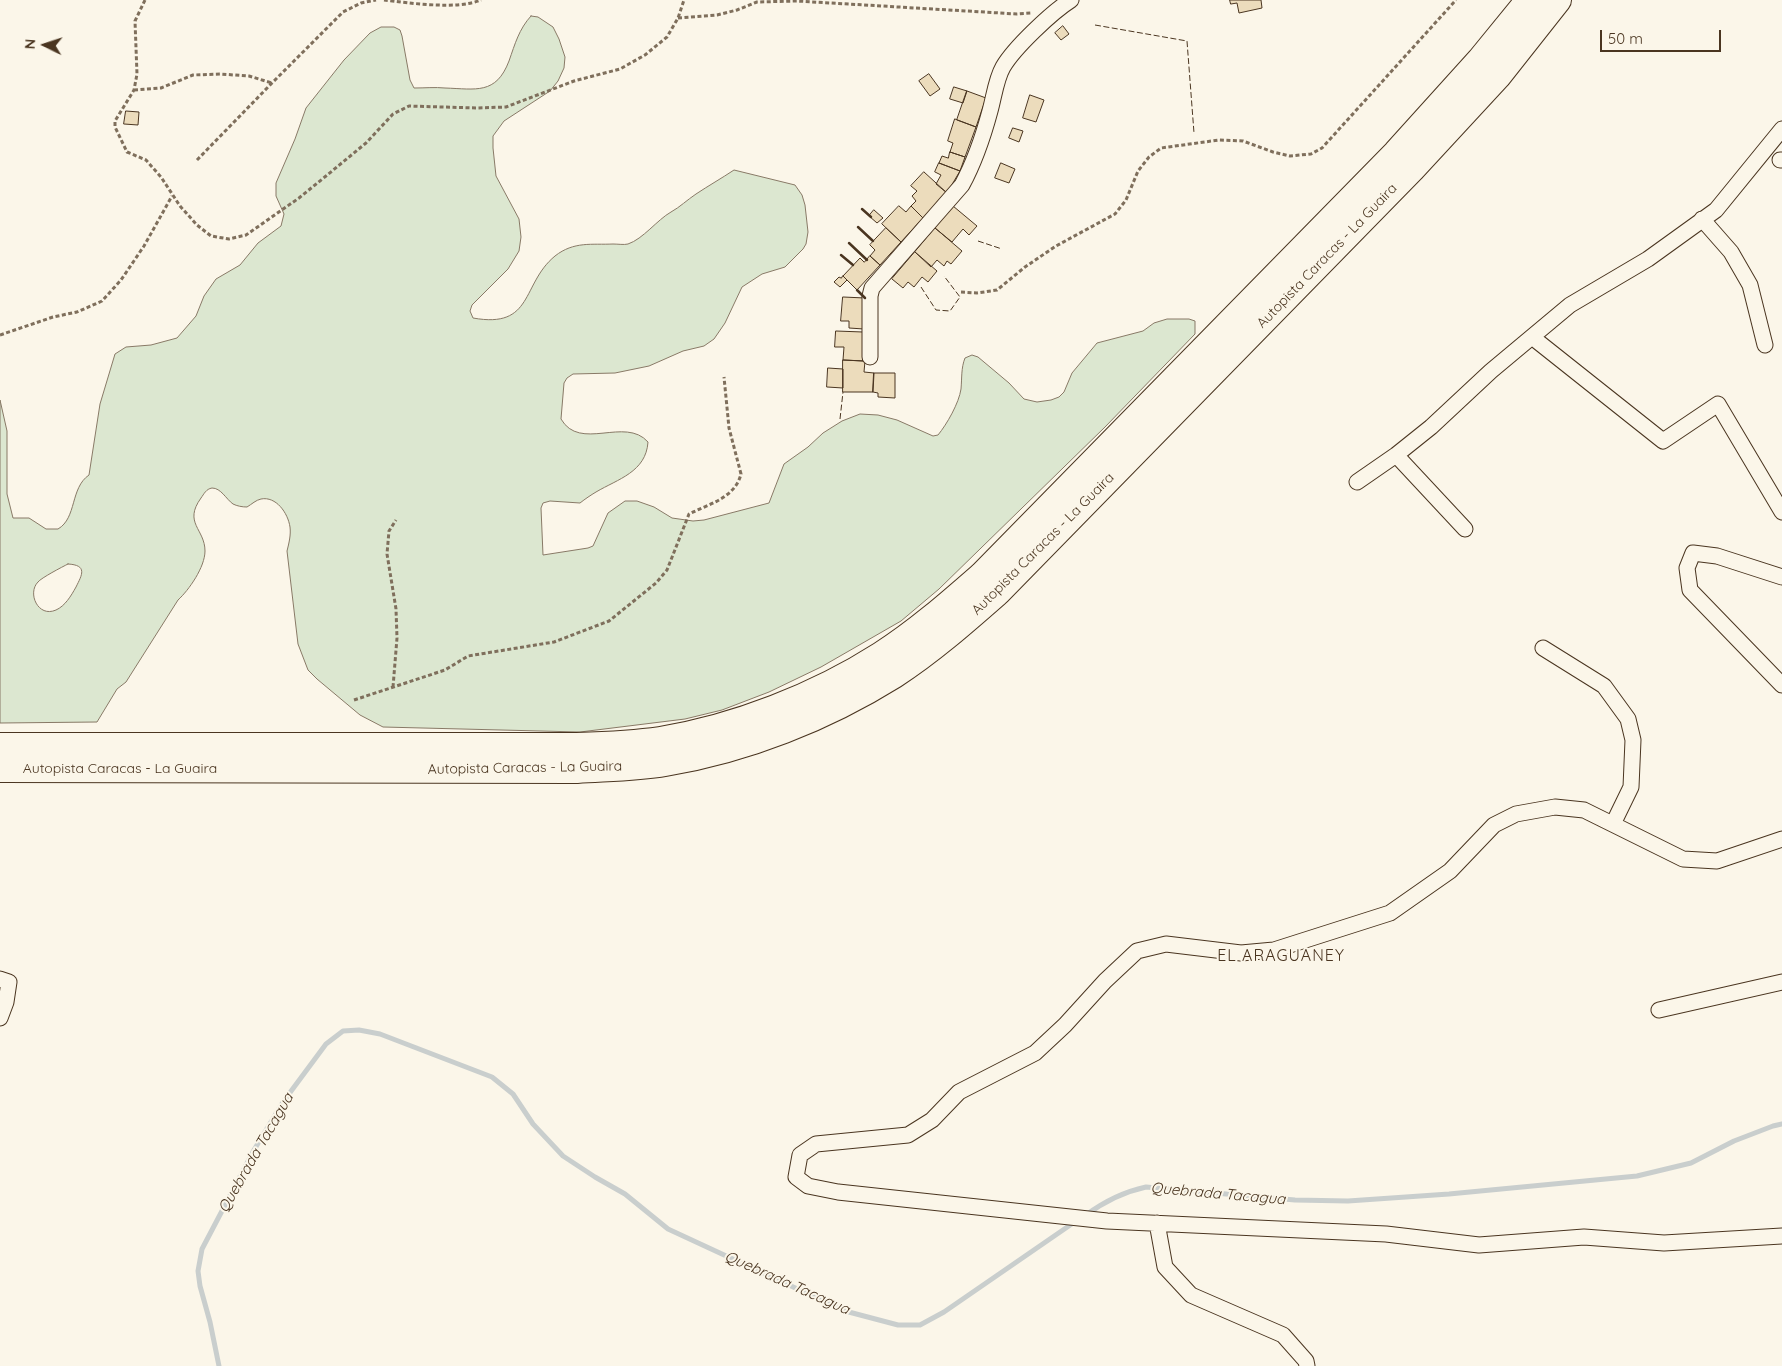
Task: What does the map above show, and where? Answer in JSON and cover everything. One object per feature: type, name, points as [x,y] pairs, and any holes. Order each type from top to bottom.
[{"type":"highway","name":"Autopista Caracas - La Guaira","points":[[0,746],[577,746],[620,744],[660,740],[705,730],[773,708],[821,688],[882,654],[954,600],[982,575],[1396,153],[1480,60],[1529,0]]},
{"type":"highway","name":"Autopista Caracas - La Guaira","points":[[0,769],[535,770],[622,768],[664,763],[711,753],[789,728],[831,709],[895,674],[969,618],[998,592],[1412,169],[1498,76],[1558,0]]},
{"type":"street","points":[[870,358],[870,296],[872,288],[962,185],[982,140],[1002,68],[1035,31],[1057,10],[1071,0]]},
{"type":"street","points":[[1357,482],[1396,455],[1431,427],[1491,371],[1570,305],[1648,259],[1716,210],[1782,129]]},
{"type":"street","points":[[1702,219],[1731,252],[1750,285],[1765,345]]},
{"type":"street","points":[[1532,337],[1664,441],[1718,404],[1782,512]]},
{"type":"street","points":[[1396,455],[1465,529]]},
{"type":"street","points":[[1782,576],[1717,556],[1693,553],[1686,568],[1690,590],[1782,685]]},
{"type":"street","points":[[1543,648],[1604,686],[1628,719],[1633,740],[1631,787],[1612,824]]},
{"type":"street","points":[[1782,839],[1718,861],[1683,859],[1584,810],[1555,807],[1516,814],[1494,825],[1450,871],[1390,913],[1274,950],[1241,953],[1166,944],[1137,951],[1035,1053],[958,1092],[932,1120],[908,1135],[816,1144],[800,1155],[796,1176],[808,1186],[838,1192],[1107,1221],[1386,1234],[1478,1245],[1584,1237],[1664,1242],[1782,1236]]},
{"type":"street","points":[[0,979],[8,982],[6,1002],[0,1018]]},
{"type":"street","points":[[1659,1010],[1782,982]]},
{"type":"street","points":[[1157,1223],[1165,1267],[1191,1295],[1284,1335],[1306,1361],[1307,1366]]},
{"type":"path","points":[[145,0],[135,20],[137,74],[134,90],[117,116],[115,127],[127,152],[146,160],[161,177],[172,196],[197,225],[211,236],[230,239],[246,234],[299,198],[366,143],[393,114],[408,106],[506,107],[574,81],[620,69],[645,55],[666,37],[678,18],[684,0]]},
{"type":"path","points":[[198,160],[343,12],[361,3],[376,0]]},
{"type":"path","points":[[384,0],[405,3],[459,5],[481,0]]},
{"type":"path","points":[[678,18],[717,15],[757,2],[797,0],[1017,14],[1057,10]]},
{"type":"path","points":[[961,292],[977,293],[998,290],[1056,246],[1115,214],[1126,200],[1138,171],[1149,157],[1161,148],[1219,140],[1243,141],[1290,156],[1310,154],[1322,148],[1456,0]]},
{"type":"path","points":[[134,90],[162,88],[194,75],[250,76],[272,83]]},
{"type":"path","points":[[0,335],[53,317],[77,312],[102,301],[121,280],[144,246],[172,196]]},
{"type":"path","points":[[354,700],[445,670],[468,656],[554,642],[577,634],[609,621],[656,584],[667,570],[689,514],[735,490],[740,480],[741,474],[729,428],[724,377]]},
{"type":"path","points":[[393,687],[397,638],[396,609],[387,554],[389,530],[396,520]]},
{"type":"green space","points":[[531,16],[538,17],[553,27],[565,57],[564,68],[558,81],[550,91],[504,121],[493,136],[496,176],[519,219],[521,237],[519,251],[508,269],[472,305],[470,311],[473,318],[493,320],[507,317],[517,311],[544,267],[562,251],[583,245],[628,244],[634,242],[666,215],[734,170],[795,185],[802,195],[805,205],[808,232],[803,249],[785,267],[762,274],[742,287],[725,323],[714,339],[704,346],[683,351],[649,366],[615,373],[573,374],[567,378],[564,383],[561,419],[569,428],[579,433],[591,434],[627,432],[638,435],[648,442],[642,461],[636,468],[580,503],[550,501],[543,503],[541,508],[543,555],[593,546],[608,513],[625,501],[637,501],[654,507],[672,518],[693,521],[704,520],[769,503],[784,464],[808,447],[823,433],[842,421],[860,414],[878,415],[897,420],[933,436],[938,435],[958,401],[965,358],[972,355],[978,357],[1009,383],[1024,399],[1037,402],[1059,397],[1064,392],[1072,373],[1097,343],[1143,331],[1154,323],[1167,319],[1189,319],[1195,321],[1195,334],[1105,427],[939,589],[901,621],[821,667],[769,692],[722,710],[685,719],[580,732],[383,727],[360,715],[308,670],[298,644],[287,551],[290,527],[284,511],[272,500],[266,499],[257,500],[247,507],[241,507],[233,504],[218,490],[212,488],[204,493],[194,514],[194,520],[202,537],[205,551],[199,571],[178,600],[126,682],[117,689],[97,722],[0,723],[0,400],[7,431],[7,494],[13,518],[29,518],[46,529],[58,529],[68,518],[79,487],[89,475],[100,404],[115,354],[126,347],[151,345],[177,338],[196,316],[204,296],[216,279],[240,265],[258,243],[281,226],[284,214],[276,196],[276,183],[306,108],[344,60],[370,33],[381,27],[394,27],[400,30],[402,36],[410,80],[414,88],[484,88],[498,80],[504,72],[523,26]],"holes":[[[68,564],[79,566],[82,571],[76,587],[68,600],[62,606],[50,612],[39,608],[34,598],[35,587],[38,582]]]},
{"type":"building","points":[[1230,0],[1261,0],[1262,8],[1239,13],[1237,3],[1231,4]]},
{"type":"building","points":[[1063,26],[1069,34],[1061,40],[1055,33]]},
{"type":"building","points":[[929,74],[940,89],[930,96],[919,81]]},
{"type":"building","points":[[954,87],[967,91],[963,103],[950,99]]},
{"type":"building","points":[[967,91],[986,98],[976,127],[957,120]]},
{"type":"building","points":[[1030,95],[1044,100],[1036,122],[1023,118]]},
{"type":"building","points":[[126,111],[139,112],[138,125],[124,124]]},
{"type":"building","points":[[955,119],[976,127],[965,157],[950,152],[953,143],[948,141]]},
{"type":"building","points":[[1013,128],[1023,131],[1019,142],[1009,138]]},
{"type":"building","points":[[950,152],[965,157],[960,171],[939,163],[942,156],[948,158]]},
{"type":"building","points":[[939,163],[960,171],[947,193],[936,184],[941,175],[935,172]]},
{"type":"building","points":[[1001,163],[1015,169],[1009,183],[995,178]]},
{"type":"building","points":[[924,172],[947,193],[923,218],[911,206],[916,201],[912,196],[917,191],[911,186]]},
{"type":"building","points":[[899,206],[906,212],[911,206],[923,218],[901,242],[882,224]]},
{"type":"building","points":[[953,206],[977,226],[969,235],[963,229],[952,242],[935,228]]},
{"type":"building","points":[[874,210],[883,218],[877,223],[869,216]]},
{"type":"building","points":[[886,228],[901,242],[880,265],[870,256],[875,250],[870,245]]},
{"type":"building","points":[[935,228],[962,251],[951,264],[947,261],[944,266],[937,260],[931,267],[915,252]]},
{"type":"building","points":[[915,252],[937,271],[928,282],[922,277],[914,287],[908,282],[903,288],[892,279]]},
{"type":"building","points":[[870,256],[880,265],[857,290],[843,276],[860,258],[864,262]]},
{"type":"building","points":[[843,276],[847,280],[840,287],[834,282]]},
{"type":"building","points":[[843,297],[865,298],[864,329],[849,328],[849,321],[841,321]]},
{"type":"building","points":[[836,331],[863,332],[863,361],[843,360],[844,347],[835,347]]},
{"type":"building","points":[[843,360],[865,361],[864,372],[874,373],[873,392],[843,392]]},
{"type":"building","points":[[828,368],[843,369],[843,388],[827,387]]},
{"type":"building","points":[[874,373],[895,373],[895,398],[878,397],[878,393],[873,392]]},
{"type":"waterway","name":"Quebrada Tacagua","points":[[219,1366],[200,1286],[198,1271],[202,1249],[254,1150],[283,1102],[326,1044],[343,1031],[359,1030],[380,1034],[492,1077],[513,1094],[533,1124],[563,1156],[625,1194],[668,1229],[845,1311],[898,1325],[920,1325],[944,1312],[1076,1221]]},
{"type":"waterway","name":"Quebrada Tacagua","points":[[1086,1215],[1114,1198],[1146,1187],[1295,1200],[1348,1201],[1449,1194],[1637,1176],[1691,1163],[1734,1141],[1782,1124]]},
{"type":"fence","points":[[1095,25],[1187,41],[1194,133]]},
{"type":"fence","points":[[978,241],[1002,249]]},
{"type":"fence","points":[[921,287],[936,310],[950,311],[960,297],[944,276]]},
{"type":"fence","points":[[840,419],[843,392]]},
{"type":"wall","points":[[862,209],[871,217]]},
{"type":"wall","points":[[858,227],[873,241]]},
{"type":"wall","points":[[849,243],[867,260]]},
{"type":"wall","points":[[841,255],[853,265]]},
{"type":"wall","points":[[857,290],[865,298]]},
{"type":"district","name":"EL ARAGUANEY","points":[[1281,956]]}]
